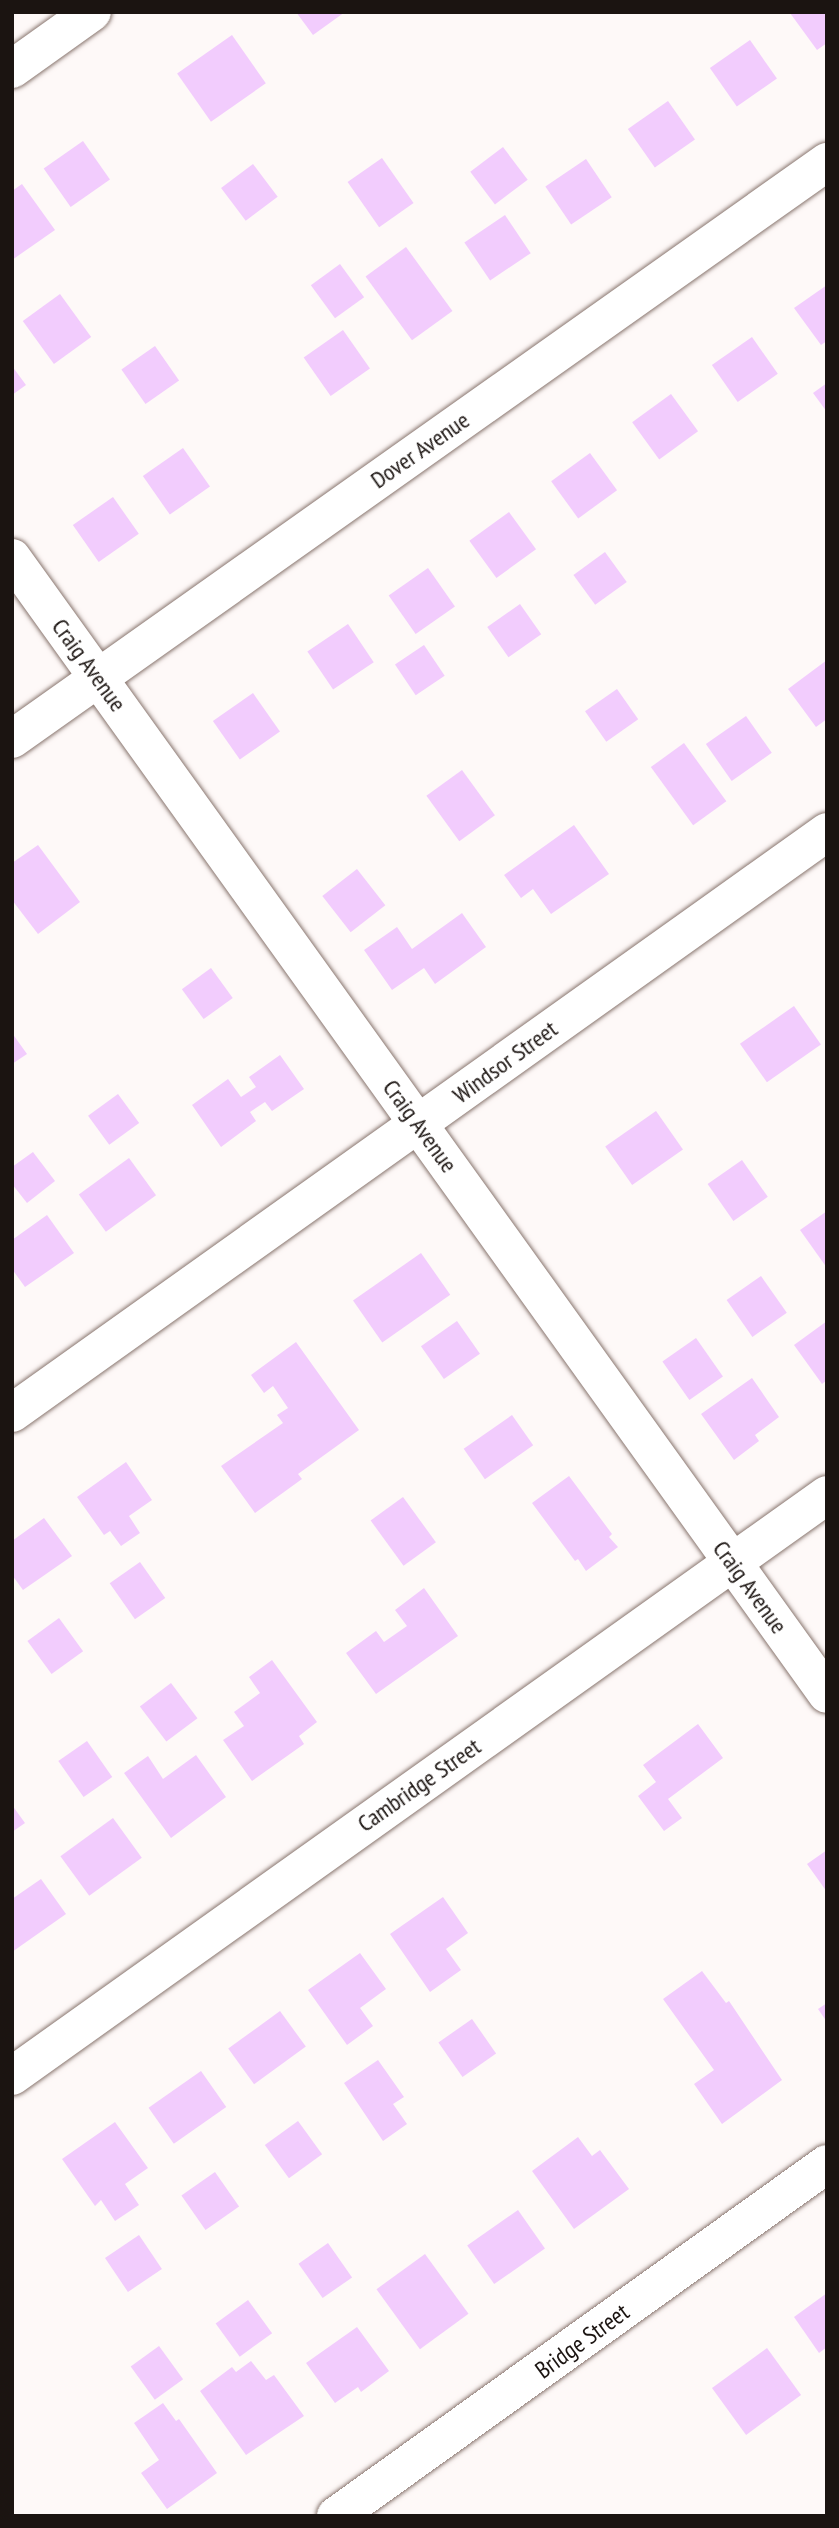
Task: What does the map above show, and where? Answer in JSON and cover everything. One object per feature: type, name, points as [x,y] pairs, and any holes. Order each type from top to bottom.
[{"type":"street","points":[[12,69],[92,12]]},
{"type":"street","name":"Dover Avenue","points":[[12,739],[827,162]]},
{"type":"street","name":"Craig Avenue","points":[[12,558],[827,1694]]},
{"type":"street","name":"Windsor Street","points":[[12,1413],[827,832]]},
{"type":"street","name":"Cambridge Street","points":[[12,2076],[827,1495]]},
{"type":"street","name":"Bridge Street","points":[[336,2516],[827,2164]]},
{"type":"building","points":[[296,12],[345,12],[313,35]]},
{"type":"building","points":[[827,12],[827,43],[817,50],[790,13]]},
{"type":"building","points":[[232,35],[266,83],[211,122],[177,73]]},
{"type":"building","points":[[750,40],[777,79],[737,107],[710,68]]},
{"type":"building","points":[[668,101],[695,140],[655,168],[628,129]]},
{"type":"building","points":[[83,141],[110,180],[71,207],[44,169]]},
{"type":"building","points":[[503,147],[528,180],[495,204],[470,172]]},
{"type":"building","points":[[382,158],[414,203],[379,227],[348,182]]},
{"type":"building","points":[[586,159],[612,197],[571,225],[545,186]]},
{"type":"building","points":[[253,164],[278,197],[246,221],[221,188]]},
{"type":"building","points":[[22,184],[55,230],[12,260],[12,191]]},
{"type":"building","points":[[505,215],[531,253],[490,281],[464,242]]},
{"type":"building","points":[[406,247],[452,311],[412,340],[366,276]]},
{"type":"building","points":[[340,264],[364,297],[335,318],[311,285]]},
{"type":"building","points":[[827,285],[827,341],[821,345],[794,308]]},
{"type":"building","points":[[60,294],[91,337],[54,364],[23,321]]},
{"type":"building","points":[[343,330],[370,369],[331,396],[304,358]]},
{"type":"building","points":[[752,337],[778,374],[738,402],[712,365]]},
{"type":"building","points":[[155,346],[179,380],[146,404],[121,370]]},
{"type":"building","points":[[12,366],[26,385],[12,395]]},
{"type":"building","points":[[827,383],[827,412],[813,393]]},
{"type":"building","points":[[671,394],[698,431],[659,459],[632,422]]},
{"type":"building","points":[[183,448],[210,487],[170,515],[143,476]]},
{"type":"building","points":[[590,453],[617,490],[578,518],[551,481]]},
{"type":"building","points":[[113,497],[139,534],[99,562],[73,525]]},
{"type":"building","points":[[509,512],[536,549],[496,578],[469,541]]},
{"type":"building","points":[[605,552],[627,582],[595,605],[573,575]]},
{"type":"building","points":[[428,568],[455,607],[416,634],[389,596]]},
{"type":"building","points":[[520,604],[541,634],[508,657],[487,627]]},
{"type":"building","points":[[348,624],[374,662],[333,690],[307,651]]},
{"type":"building","points":[[424,645],[445,676],[416,695],[395,665]]},
{"type":"building","points":[[827,660],[827,719],[816,727],[788,689]]},
{"type":"building","points":[[617,689],[638,719],[606,742],[585,711]]},
{"type":"building","points":[[253,693],[280,732],[240,760],[213,721]]},
{"type":"building","points":[[746,716],[772,753],[732,781],[706,744]]},
{"type":"building","points":[[684,743],[726,801],[693,825],[651,767]]},
{"type":"building","points":[[462,770],[495,815],[459,841],[426,796]]},
{"type":"building","points":[[574,825],[609,874],[551,914],[533,889],[521,898],[504,875]]},
{"type":"building","points":[[38,845],[80,902],[38,934],[12,900],[12,863]]},
{"type":"building","points":[[357,869],[385,905],[351,932],[322,896]]},
{"type":"building","points":[[462,913],[486,947],[435,984],[424,968],[392,990],[364,950],[397,927],[412,949]]},
{"type":"building","points":[[211,968],[233,998],[204,1019],[182,989]]},
{"type":"building","points":[[794,1006],[821,1045],[767,1082],[740,1044]]},
{"type":"building","points":[[12,1033],[27,1054],[12,1064]]},
{"type":"building","points":[[280,1055],[304,1089],[272,1111],[265,1102],[250,1112],[256,1121],[221,1147],[192,1105],[228,1079],[241,1097],[256,1087],[249,1077]]},
{"type":"building","points":[[118,1094],[139,1123],[109,1145],[88,1116]]},
{"type":"building","points":[[656,1111],[683,1150],[632,1185],[605,1147]]},
{"type":"building","points":[[33,1152],[55,1181],[27,1203],[12,1184],[12,1167]]},
{"type":"building","points":[[129,1158],[156,1195],[106,1232],[79,1194]]},
{"type":"building","points":[[742,1160],[768,1197],[733,1221],[708,1184]]},
{"type":"building","points":[[827,1211],[827,1268],[800,1230]]},
{"type":"building","points":[[47,1215],[74,1253],[25,1287],[12,1269],[12,1240]]},
{"type":"building","points":[[421,1253],[450,1295],[382,1342],[353,1301]]},
{"type":"building","points":[[761,1276],[787,1313],[752,1337],[727,1300]]},
{"type":"building","points":[[457,1321],[480,1354],[444,1379],[421,1346]]},
{"type":"building","points":[[827,1321],[827,1380],[822,1384],[794,1345]]},
{"type":"building","points":[[696,1338],[723,1377],[689,1400],[662,1362]]},
{"type":"building","points":[[296,1342],[359,1430],[298,1474],[302,1479],[255,1513],[221,1466],[283,1423],[277,1415],[288,1408],[273,1386],[264,1393],[251,1375]]},
{"type":"building","points":[[752,1378],[779,1417],[755,1435],[759,1441],[734,1460],[701,1414]]},
{"type":"building","points":[[512,1415],[533,1445],[485,1479],[464,1449]]},
{"type":"building","points":[[126,1462],[152,1500],[129,1516],[140,1533],[121,1546],[110,1531],[104,1535],[77,1497]]},
{"type":"building","points":[[569,1476],[612,1534],[609,1537],[618,1547],[586,1571],[578,1559],[575,1561],[532,1503]]},
{"type":"building","points":[[403,1497],[436,1542],[404,1566],[371,1521]]},
{"type":"building","points":[[44,1518],[72,1556],[23,1590],[12,1575],[12,1541]]},
{"type":"building","points":[[140,1562],[165,1598],[135,1619],[110,1583]]},
{"type":"building","points":[[424,1588],[458,1636],[376,1694],[346,1653],[376,1631],[384,1642],[407,1626],[395,1610]]},
{"type":"building","points":[[59,1618],[83,1651],[52,1674],[27,1641]]},
{"type":"building","points":[[272,1660],[317,1722],[299,1736],[304,1744],[252,1781],[223,1740],[244,1726],[234,1712],[260,1693],[249,1677]]},
{"type":"building","points":[[171,1683],[197,1718],[166,1742],[140,1706]]},
{"type":"building","points":[[698,1724],[723,1758],[668,1799],[682,1818],[664,1831],[638,1796],[656,1782],[643,1765]]},
{"type":"building","points":[[87,1741],[112,1777],[84,1797],[58,1761]]},
{"type":"building","points":[[196,1755],[226,1797],[171,1838],[124,1773],[148,1756],[163,1779]]},
{"type":"building","points":[[12,1805],[25,1823],[12,1832]]},
{"type":"building","points":[[113,1818],[142,1858],[89,1896],[60,1856]]},
{"type":"building","points":[[827,1850],[827,1892],[807,1864]]},
{"type":"building","points":[[41,1879],[66,1914],[12,1952],[12,1899]]},
{"type":"building","points":[[443,1897],[468,1933],[446,1949],[461,1970],[430,1992],[390,1934]]},
{"type":"building","points":[[360,1953],[386,1989],[360,2008],[373,2026],[347,2045],[308,1990]]},
{"type":"building","points":[[702,1971],[726,2003],[729,2001],[782,2080],[722,2124],[694,2084],[714,2070],[663,1999]]},
{"type":"building","points":[[827,2003],[827,2022],[818,2009]]},
{"type":"building","points":[[280,2011],[306,2047],[254,2084],[228,2049]]},
{"type":"building","points":[[472,2019],[496,2053],[463,2077],[438,2043]]},
{"type":"building","points":[[378,2060],[404,2097],[393,2104],[407,2124],[383,2141],[344,2083]]},
{"type":"building","points":[[201,2071],[226,2107],[174,2144],[149,2108]]},
{"type":"building","points":[[298,2121],[322,2154],[289,2178],[265,2145]]},
{"type":"building","points":[[115,2122],[148,2168],[125,2184],[139,2205],[115,2221],[101,2200],[95,2206],[62,2159]]},
{"type":"building","points":[[578,2137],[592,2156],[600,2150],[629,2189],[574,2229],[532,2171]]},
{"type":"building","points":[[215,2172],[239,2206],[206,2230],[181,2196]]},
{"type":"building","points":[[518,2210],[545,2249],[494,2284],[467,2246]]},
{"type":"building","points":[[139,2235],[162,2269],[128,2292],[105,2258]]},
{"type":"building","points":[[328,2243],[352,2277],[323,2298],[299,2264]]},
{"type":"building","points":[[425,2254],[468,2314],[420,2349],[376,2289]]},
{"type":"building","points":[[827,2293],[827,2347],[819,2353],[794,2317]]},
{"type":"building","points":[[248,2300],[272,2333],[240,2357],[216,2324]]},
{"type":"building","points":[[357,2327],[389,2371],[361,2392],[358,2387],[335,2403],[306,2363]]},
{"type":"building","points":[[159,2346],[183,2379],[155,2400],[131,2367]]},
{"type":"building","points":[[767,2348],[801,2395],[746,2435],[712,2388]]},
{"type":"building","points":[[251,2361],[266,2380],[274,2375],[304,2416],[246,2455],[200,2391],[232,2367],[236,2372]]},
{"type":"building","points":[[163,2403],[176,2421],[179,2419],[217,2473],[167,2509],[141,2473],[159,2460],[134,2423]]}]
